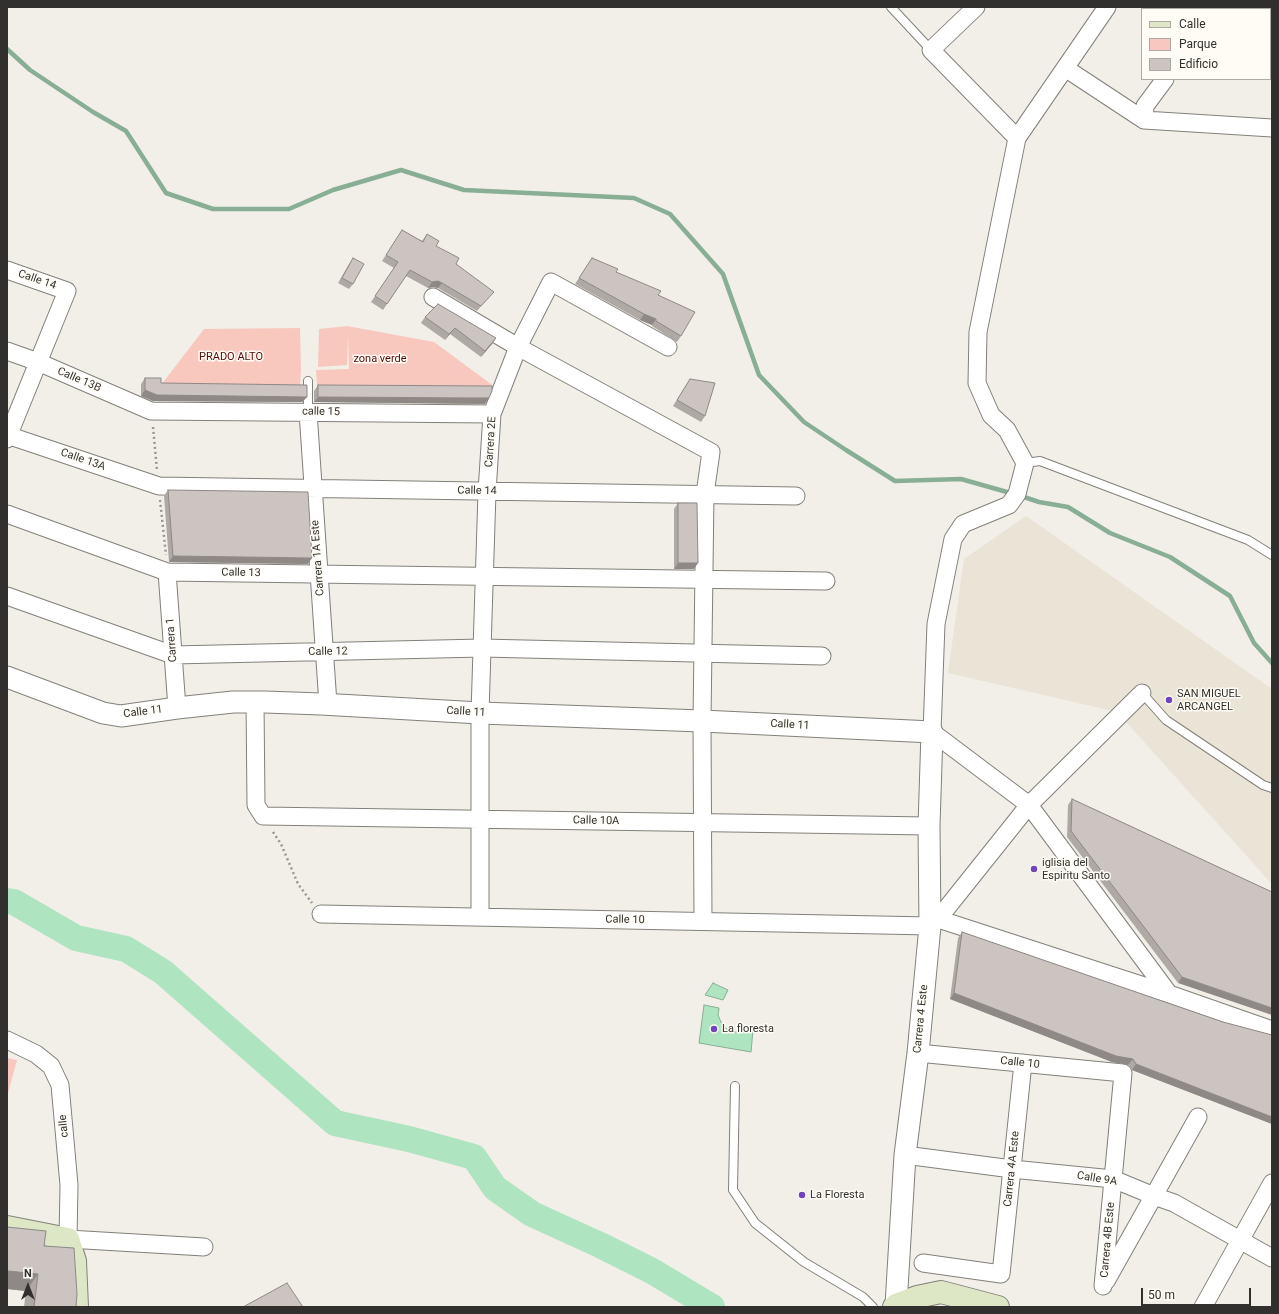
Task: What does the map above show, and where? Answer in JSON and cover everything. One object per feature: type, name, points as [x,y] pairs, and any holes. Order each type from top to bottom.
[{"type":"main road","points":[[7,1227],[68,1239],[75,1261],[77,1307]]},
{"type":"main road","points":[[895,1306],[917,1297],[941,1292],[998,1307]]},
{"type":"street","points":[[976,7],[931,50],[1018,138]]},
{"type":"street","points":[[1107,7],[1018,138],[978,332],[976,383],[991,415],[1006,430],[1024,463],[1017,494],[1009,505],[963,524],[953,539],[936,624],[932,732],[1029,805],[1169,994]]},
{"type":"street","points":[[1065,68],[1144,120],[1272,128]]},
{"type":"street","points":[[1144,120],[1145,106],[1164,80]]},
{"type":"street","name":"Calle 14","points":[[7,270],[68,291],[38,362]]},
{"type":"street","name":"Carrera 2E","points":[[480,917],[480,713],[492,414],[518,347],[551,282],[668,347]]},
{"type":"street","points":[[433,297],[518,347],[711,452],[705,494],[702,721],[704,922]]},
{"type":"street","name":"Calle 13B","points":[[7,351],[38,362],[151,411]]},
{"type":"street","points":[[8,436],[38,362]]},
{"type":"street","name":"calle 15","points":[[151,411],[492,414]]},
{"type":"street","name":"Carrera 1A Este","points":[[308,412],[328,704]]},
{"type":"street","name":"Calle 13A","points":[[8,436],[159,486]]},
{"type":"street","name":"Calle 14","points":[[159,486],[796,496]]},
{"type":"street","name":"Calle 13","points":[[7,514],[167,572],[826,581]]},
{"type":"street","name":"Carrera 1","points":[[167,572],[177,708]]},
{"type":"street","points":[[7,596],[173,655]]},
{"type":"street","name":"Calle 12","points":[[173,655],[482,648],[822,656]]},
{"type":"street","name":"Calle 11","points":[[7,678],[103,713],[121,716],[233,702],[255,702],[328,704],[480,713],[702,721],[932,732]]},
{"type":"street","points":[[934,922],[1029,805],[1142,693]]},
{"type":"street","points":[[255,702],[256,805],[263,816]]},
{"type":"street","name":"Carrera 4 Este","points":[[895,1306],[905,1155],[934,922],[929,826],[932,732]]},
{"type":"street","name":"Calle 10A","points":[[263,816],[929,826]]},
{"type":"street","name":"Calle 10","points":[[320,914],[704,922],[934,922],[1169,994],[1272,1030]]},
{"type":"street","name":"calle","points":[[7,1040],[36,1054],[51,1066],[60,1085],[69,1185],[68,1239]]},
{"type":"street","name":"Calle 10","points":[[918,1053],[1123,1073]]},
{"type":"street","name":"Carrera 4A Este","points":[[923,1263],[1001,1274],[1023,1064]]},
{"type":"street","name":"Carrera 4B Este","points":[[1123,1073],[1103,1286],[1154,1196]]},
{"type":"street","points":[[1154,1196],[1198,1117]]},
{"type":"street","name":"Calle 9A","points":[[905,1155],[1012,1169],[1113,1179],[1174,1203],[1272,1258]]},
{"type":"street","points":[[1204,1307],[1272,1183]]},
{"type":"street","points":[[68,1239],[204,1247]]},
{"type":"lane","points":[[891,7],[931,50]]},
{"type":"lane","points":[[308,381],[308,412]]},
{"type":"lane","points":[[1024,463],[1040,461],[1248,540],[1272,555]]},
{"type":"lane","points":[[1142,693],[1166,720],[1263,785],[1272,788]]},
{"type":"lane","points":[[735,1086],[733,1190],[755,1223],[804,1262],[863,1297],[873,1307]]},
{"type":"path","points":[[263,816],[281,844],[298,884],[320,914]]},
{"type":"shaded area","name":"SAN MIGUEL ARCANGEL","points":[[1026,516],[1272,689],[1272,884],[1117,712],[948,673],[964,559]]},
{"type":"shaded area","points":[[713,983],[728,990],[723,1000],[705,995]]},
{"type":"shaded area","name":"La floresta","points":[[704,1005],[719,1008],[718,1015],[721,1022],[730,1032],[746,1032],[753,1030],[751,1052],[699,1043]]},
{"type":"green space","name":"zona verde","points":[[347,326],[434,342],[495,387],[317,386],[316,370],[349,369],[348,336],[347,365],[318,367],[319,329]]},
{"type":"green space","name":"PRADO ALTO","points":[[300,328],[300,387],[161,385],[204,329]]},
{"type":"green space","points":[[7,1058],[17,1060],[7,1097]]},
{"type":"building","points":[[402,230],[423,242],[427,234],[439,241],[436,246],[459,258],[456,264],[494,292],[481,306],[442,283],[438,281],[432,282],[410,270],[387,304],[375,296],[398,262],[386,255]]},
{"type":"building","points":[[353,258],[364,264],[353,284],[342,278]]},
{"type":"building","points":[[592,258],[618,269],[616,272],[661,291],[658,295],[695,312],[681,336],[656,321],[656,319],[644,314],[579,278]]},
{"type":"building","points":[[438,304],[496,338],[485,351],[455,328],[449,334],[425,317]]},
{"type":"building","points":[[145,378],[161,378],[161,383],[307,385],[307,397],[157,395],[145,390]]},
{"type":"building","points":[[690,379],[715,383],[705,416],[677,400]]},
{"type":"building","points":[[318,385],[492,386],[492,391],[489,398],[318,397]]},
{"type":"building","points":[[168,490],[308,492],[312,558],[173,556]]},
{"type":"building","points":[[678,503],[697,503],[698,563],[678,563]]},
{"type":"building","points":[[1072,799],[1272,892],[1272,1008],[1182,977],[1071,831]]},
{"type":"building","points":[[962,932],[1223,1022],[1272,1035],[1272,1117],[1136,1064],[1133,1059],[1116,1056],[954,993]]},
{"type":"building","points":[[7,1227],[46,1231],[44,1246],[74,1248],[77,1294],[76,1307],[34,1307],[38,1274],[8,1271],[7,1278]]},
{"type":"building","points":[[287,1283],[303,1307],[243,1307]]},
{"type":"waterway","points":[[7,49],[30,70],[93,112],[126,131],[166,193],[213,209],[289,209],[333,190],[401,170],[464,190],[634,198],[670,214],[723,274],[759,375],[804,422],[895,481],[961,479],[1014,494]]},
{"type":"waterway","points":[[1021,496],[1039,502],[1068,507],[1110,533],[1170,557],[1230,596],[1254,643],[1272,663]]},
{"type":"waterway","points":[[7,901],[14,902],[76,938],[126,949],[163,972],[335,1123],[409,1139],[474,1157],[495,1188],[532,1214],[652,1271],[712,1307]]},
{"type":"place","name":"SAN MIGUEL ARCANGEL","points":[[1169,700]]},
{"type":"place","name":"iglisia del Espiritu Santo","points":[[1034,869]]},
{"type":"place","name":"La floresta","points":[[714,1029]]},
{"type":"place","name":"La Floresta","points":[[802,1195]]}]
